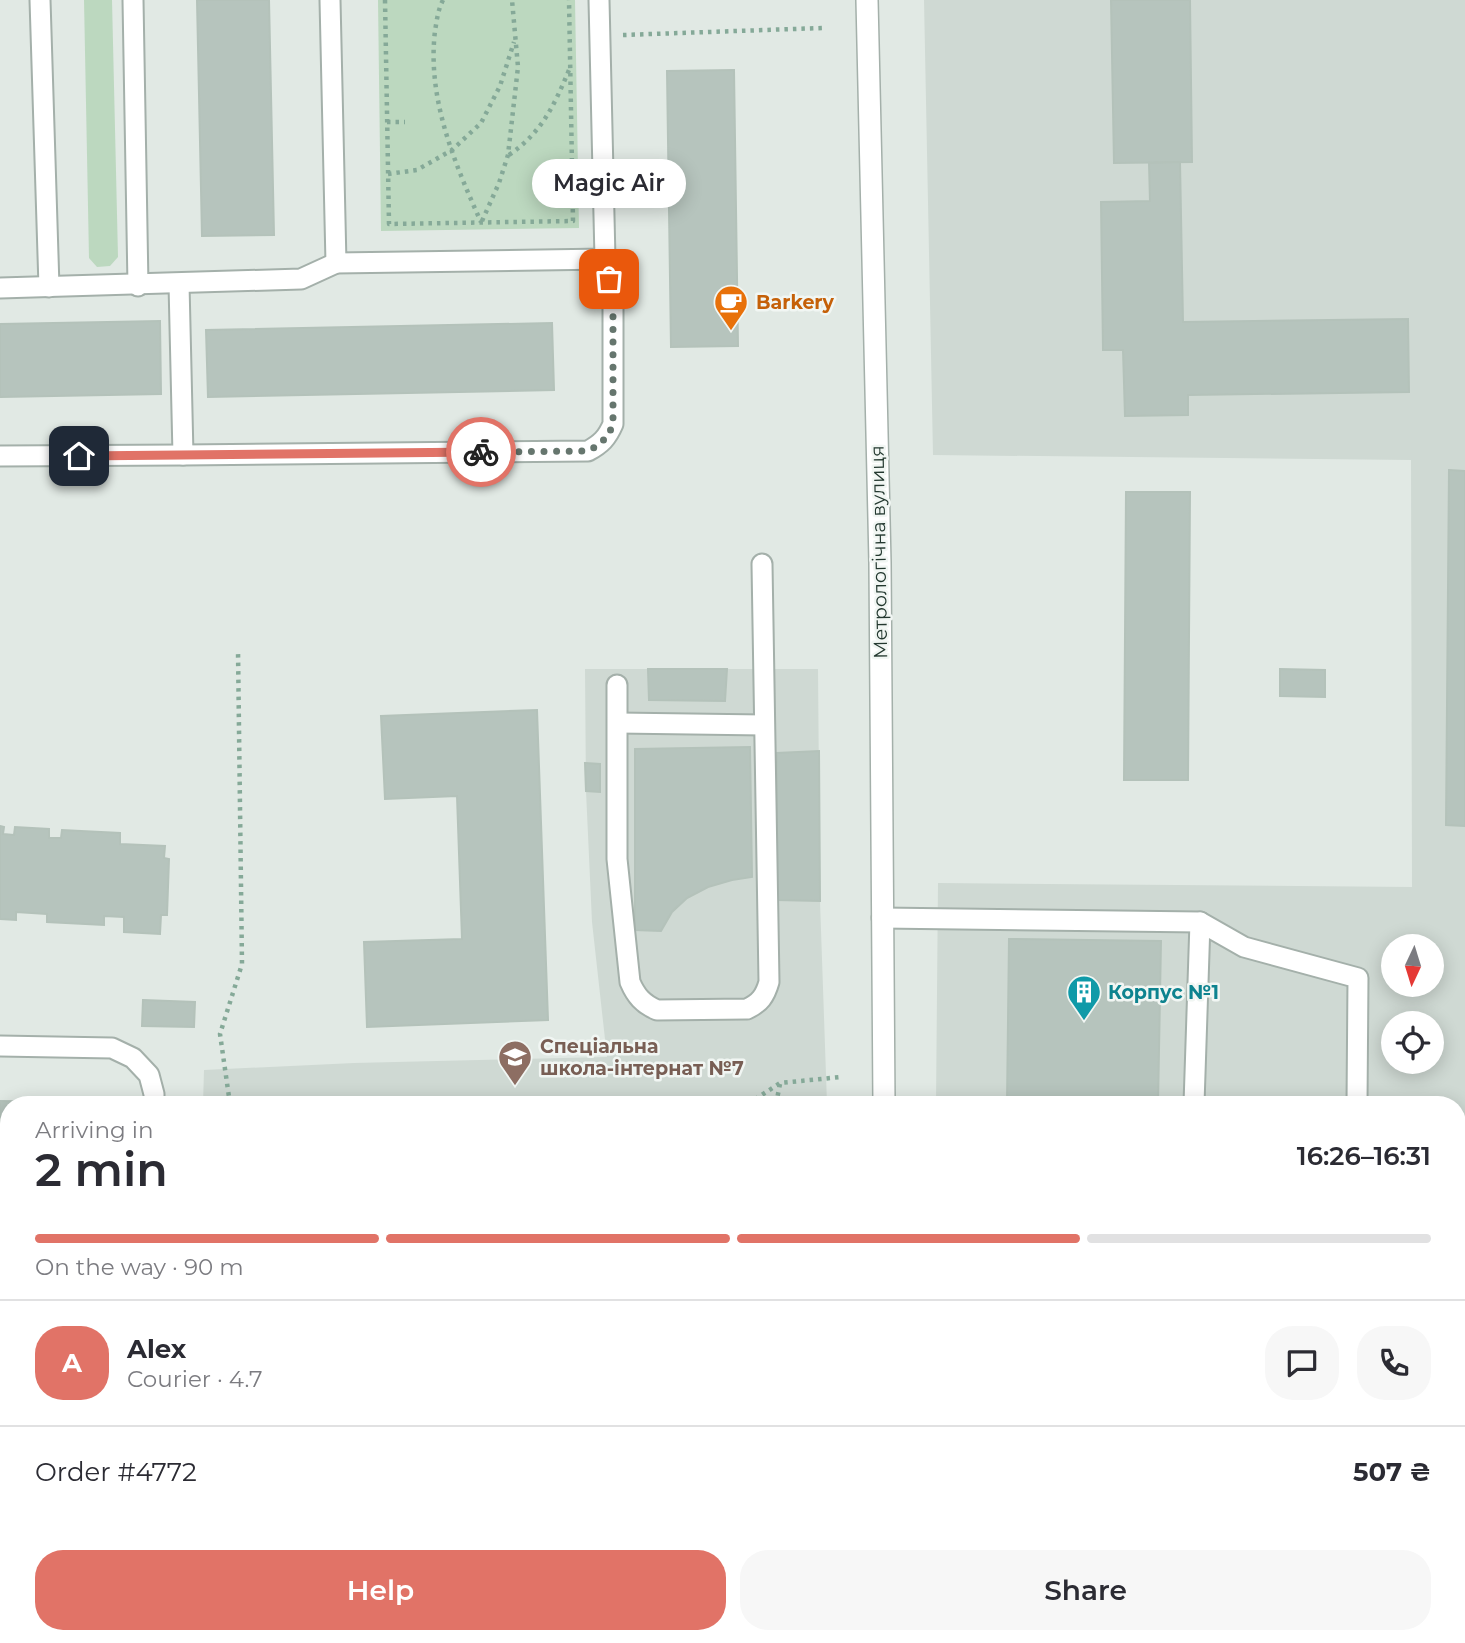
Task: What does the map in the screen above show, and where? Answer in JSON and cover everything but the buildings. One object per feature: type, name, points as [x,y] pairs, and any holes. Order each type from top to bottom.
[{"type":"street","name":"Метрологічна вулиця","points":[[867,0],[879,549],[884,1096]]},
{"type":"lane","points":[[40,0],[49,288]]},
{"type":"lane","points":[[133,0],[138,286]]},
{"type":"lane","points":[[330,0],[336,263]]},
{"type":"lane","points":[[0,456],[588,451],[601,444],[613,424],[613,299],[605,259],[599,0]]},
{"type":"lane","points":[[0,288],[138,286],[301,279],[336,263],[605,259]]},
{"type":"lane","points":[[179,284],[184,455]]},
{"type":"lane","points":[[617,685],[617,859],[630,982],[635,994],[646,1005],[657,1010],[747,1009],[757,1004],[765,993],[768,982],[762,564]]},
{"type":"lane","points":[[618,723],[764,725]]},
{"type":"lane","points":[[883,918],[1200,922],[1244,947],[1358,978],[1357,1096]]},
{"type":"lane","points":[[1194,1096],[1200,922]]},
{"type":"lane","points":[[0,1046],[112,1048],[133,1058],[149,1075],[154,1096]]},
{"type":"path","points":[[385,0],[389,224],[573,221],[568,2]]},
{"type":"path","points":[[443,0],[438,9],[433,47],[436,99],[461,177],[481,222]]},
{"type":"path","points":[[481,222],[499,183],[508,155],[518,67],[512,0]]},
{"type":"path","points":[[569,37],[822,28]]},
{"type":"path","points":[[388,174],[416,170],[452,150],[481,123],[500,86],[515,38]]},
{"type":"path","points":[[508,155],[529,141],[553,108],[570,68]]},
{"type":"path","points":[[387,122],[405,122]]},
{"type":"path","points":[[556,172],[572,172]]},
{"type":"path","points":[[229,1096],[220,1034],[242,964],[238,650]]},
{"type":"path","points":[[760,1096],[780,1083],[841,1077]]},
{"type":"path","points":[[778,1096],[780,1083]]},
{"type":"shaded area","points":[[924,0],[1465,0],[1465,1096],[936,1096],[938,883],[1412,887],[1411,460],[933,455]]},
{"type":"shaded area","points":[[585,669],[818,669],[820,901],[827,1096],[203,1096],[204,1070],[354,1063],[607,1057],[592,922],[586,791]]},
{"type":"green space","points":[[84,0],[112,0],[118,257],[110,266],[97,267],[89,258]]},
{"type":"green space","points":[[378,0],[575,0],[579,228],[381,231]]},
{"type":"way so far","points":[[481,452],[588,451],[601,444],[608,436],[613,424],[613,299],[609,279]]},
{"type":"place","name":"Magic Air","points":[[609,279]]},
{"type":"place","name":"Barkery","points":[[731,332]]},
{"type":"place","name":"Корпус №1","points":[[1084,1022]]},
{"type":"place","name":"Спеціальна школа-інтернат №7","points":[[515,1087]]},
{"type":"route","points":[[79,456],[481,452]]}]
